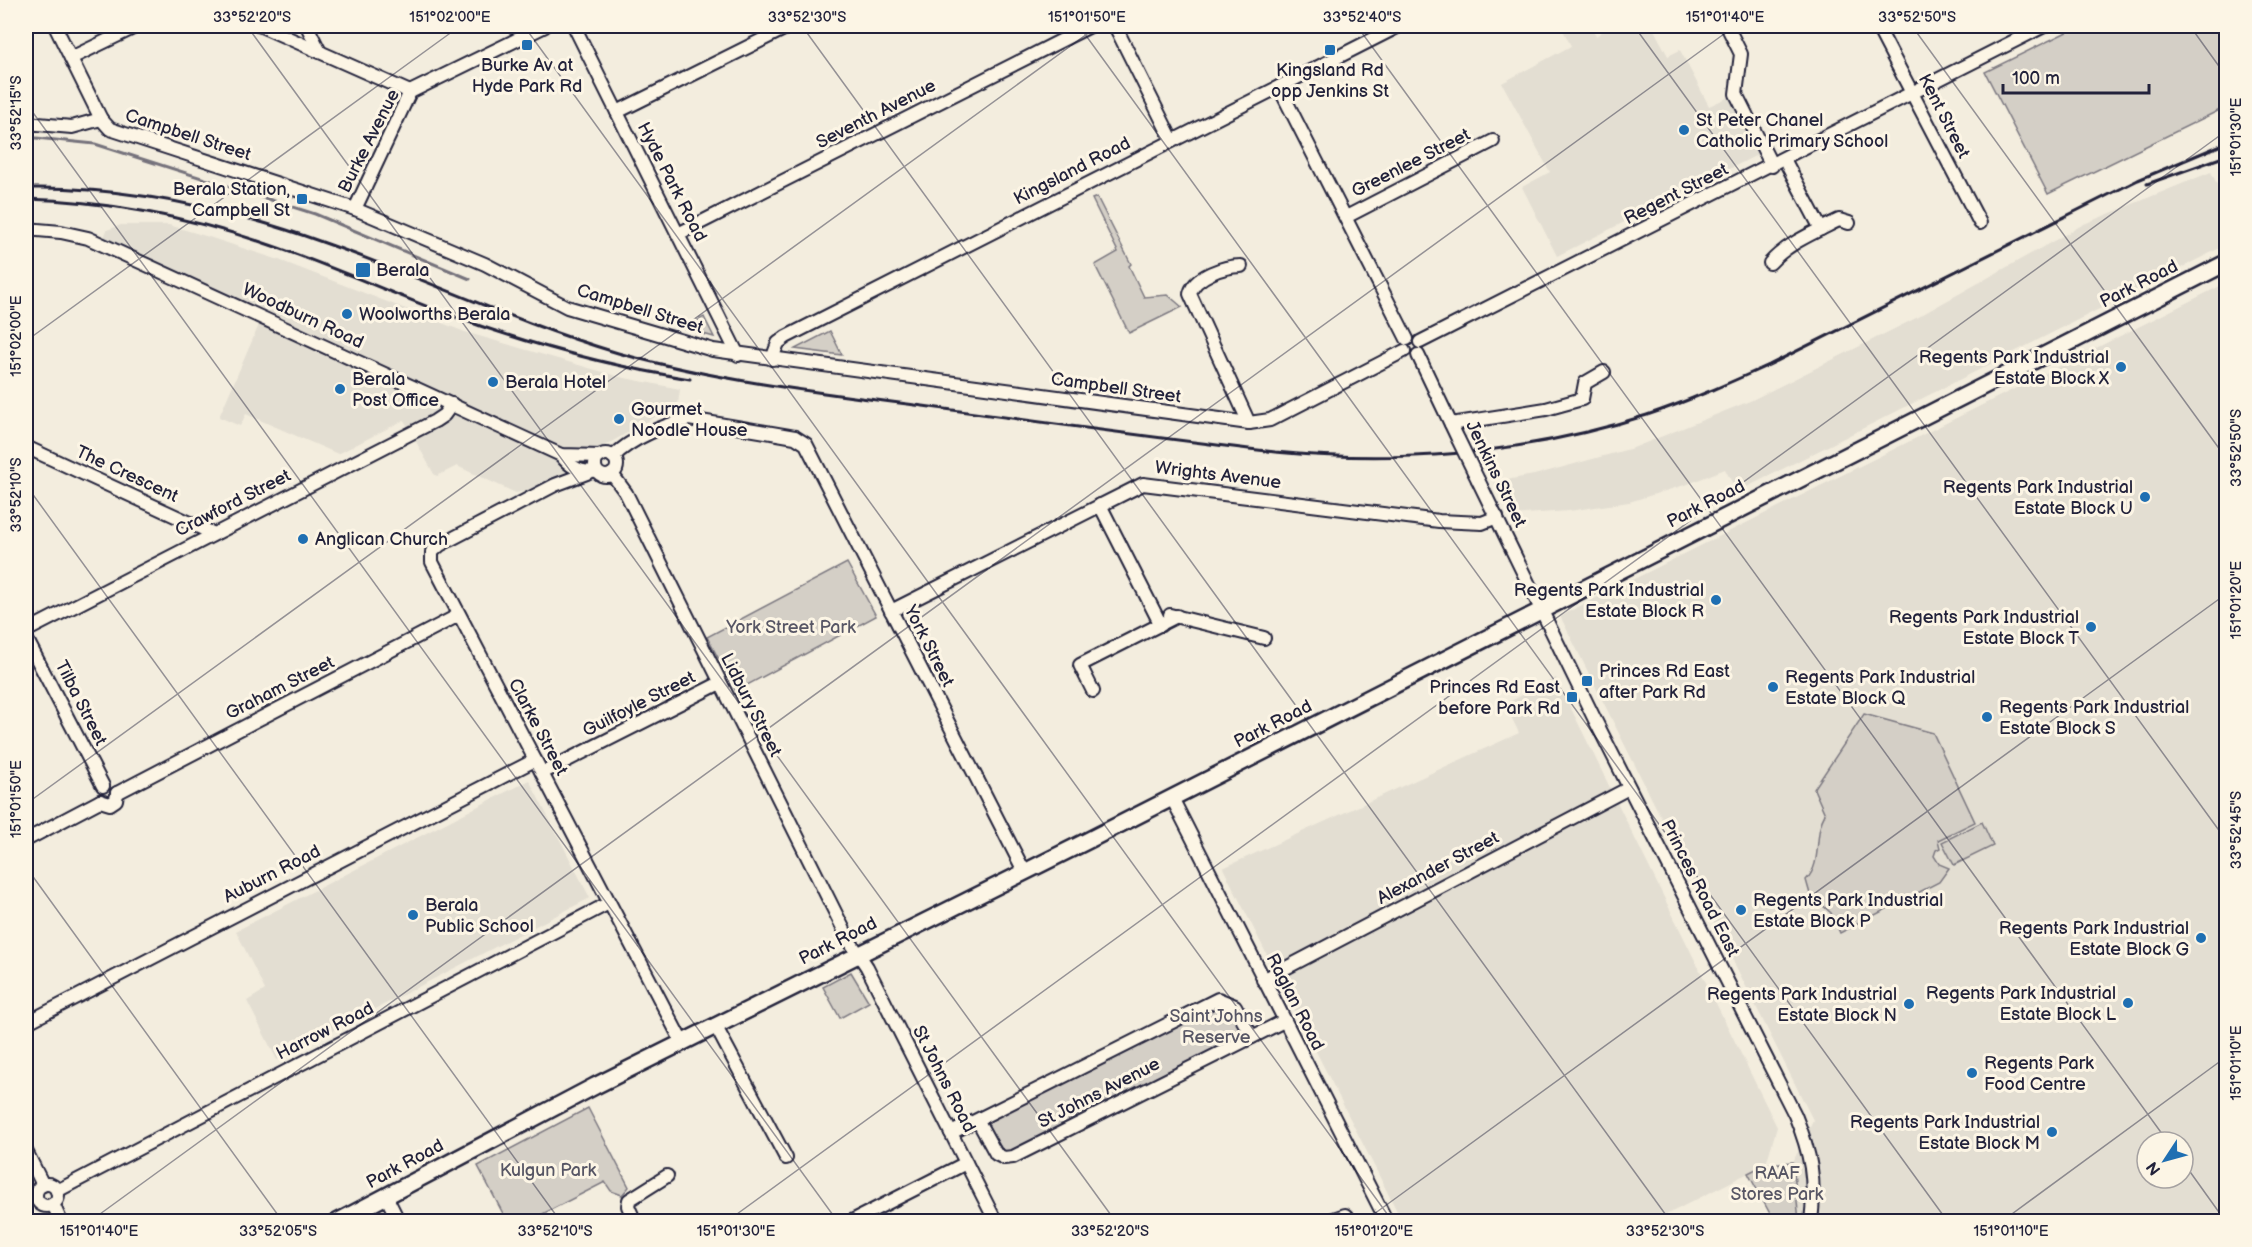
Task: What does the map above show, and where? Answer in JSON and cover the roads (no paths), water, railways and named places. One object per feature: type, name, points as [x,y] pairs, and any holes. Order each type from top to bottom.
[{"type":"main road","name":"Park Road","points":[[337,1221],[715,1025],[1172,798],[2226,263]]},
{"type":"street","name":"Campbell Street","points":[[55,26],[101,119],[114,131],[355,208],[485,264],[567,307],[713,350],[1249,423],[1270,420],[1405,345]]},
{"type":"street","points":[[71,58],[137,26]]},
{"type":"street","points":[[261,26],[410,92]]},
{"type":"street","points":[[307,26],[319,50]]},
{"type":"street","name":"Burke Avenue","points":[[355,208],[410,92],[545,26]]},
{"type":"street","name":"Hyde Park Road","points":[[574,26],[738,355]]},
{"type":"street","points":[[617,112],[790,26]]},
{"type":"street","name":"Seventh Avenue","points":[[678,234],[1090,26]]},
{"type":"street","points":[[1115,26],[1172,141]]},
{"type":"street","name":"Kingsland Road","points":[[772,359],[778,343],[786,337],[1399,26]]},
{"type":"street","points":[[1727,26],[1741,54],[1736,94],[1772,166]]},
{"type":"street","name":"Kent Street","points":[[1877,26],[1980,223]]},
{"type":"street","name":"Regent Street","points":[[1419,349],[1912,92],[2044,26]]},
{"type":"street","points":[[1279,87],[1346,217],[1409,356],[1419,349]]},
{"type":"street","points":[[26,123],[72,127],[101,119]]},
{"type":"street","name":"Greenlee Street","points":[[1346,217],[1493,141]]},
{"type":"street","points":[[1784,159],[1821,229]]},
{"type":"street","points":[[1770,263],[1781,252],[1821,229],[1839,220],[1849,223]]},
{"type":"street","name":"Woodburn Road","points":[[26,229],[75,234],[102,243],[452,404],[563,459],[604,476],[612,474]]},
{"type":"street","points":[[1241,266],[1227,266],[1195,284],[1190,294],[1249,423]]},
{"type":"street","name":"Jenkins Street","points":[[1419,349],[1458,439],[1542,610]]},
{"type":"street","points":[[1451,424],[1546,409],[1582,399],[1585,383],[1604,372]]},
{"type":"street","name":"Crawford Street","points":[[26,631],[435,421],[444,415],[452,404]]},
{"type":"street","name":"York Street","points":[[607,456],[674,423],[689,419],[801,439],[810,451],[1024,871]]},
{"type":"street","name":"The Crescent","points":[[26,447],[212,534]]},
{"type":"street","points":[[592,471],[596,462],[607,456],[617,465],[612,474]]},
{"type":"street","name":"Woodburn Road","points":[[563,459],[607,456]]},
{"type":"street","points":[[555,485],[567,471],[563,459]]},
{"type":"street","name":"Clarke Street","points":[[592,471],[555,485],[435,548],[432,562],[682,1042]]},
{"type":"street","name":"Lidbury Street","points":[[612,474],[626,493],[858,953]]},
{"type":"street","name":"Wrights Avenue","points":[[891,611],[1137,486],[1149,484],[1439,521],[1482,523],[1497,517]]},
{"type":"street","points":[[1100,505],[1161,624]]},
{"type":"street","name":"Princes Road East","points":[[1542,610],[1802,1133],[1812,1168],[1811,1221]]},
{"type":"street","points":[[1154,611],[1264,638]]},
{"type":"street","name":"Graham Street","points":[[117,793],[459,615]]},
{"type":"street","points":[[1093,691],[1080,664],[1177,616]]},
{"type":"street","name":"Tilba Street","points":[[26,638],[103,786]]},
{"type":"street","name":"Guilfoyle Street","points":[[542,773],[720,683]]},
{"type":"street","name":"Auburn Road","points":[[26,1023],[535,760]]},
{"type":"street","points":[[26,840],[100,801],[110,804],[116,800],[117,793],[113,787],[103,786],[98,791],[100,801]]},
{"type":"street","name":"Alexander Street","points":[[1263,980],[1629,788]]},
{"type":"street","name":"Raglan Road","points":[[1172,798],[1387,1221]]},
{"type":"street","name":"Harrow Road","points":[[57,1191],[609,903]]},
{"type":"street","name":"St Johns Road","points":[[858,953],[996,1221]]},
{"type":"street","name":"St Johns Avenue","points":[[951,1133],[1218,999],[1235,1006],[1252,1037]]},
{"type":"street","name":"St Johns Avenue","points":[[978,1121],[996,1154],[1004,1158],[1013,1157],[1284,1021]]},
{"type":"street","points":[[715,1025],[786,1158]]},
{"type":"street","points":[[26,1151],[43,1185]]},
{"type":"street","points":[[850,1221],[966,1163]]},
{"type":"street","points":[[635,1221],[628,1206],[629,1200],[667,1176]]},
{"type":"street","points":[[43,1185],[51,1185],[57,1191],[58,1198],[53,1204],[46,1206],[38,1200],[37,1191],[43,1185]]},
{"type":"street","points":[[386,1196],[399,1221]]},
{"type":"street","points":[[26,1206],[38,1200]]},
{"type":"street","points":[[53,1204],[61,1221]]},
{"type":"street","points":[[1325,1221],[1345,1215],[1352,1221]]},
{"type":"waterway","points":[[26,137],[95,144],[315,214],[470,279]]},
{"type":"railway","points":[[26,188],[64,188],[139,195],[176,201],[250,219],[359,256],[580,341],[656,363],[732,379],[1143,436],[1275,452],[1369,457],[1463,453],[1556,439],[1647,415],[1678,404],[1769,365],[2138,180],[2226,143]]},
{"type":"railway","points":[[2147,184],[2226,156]]},
{"type":"railway","points":[[26,199],[119,207],[180,219],[241,235],[504,334],[596,360],[690,379]]},
{"type":"place","name":"Burke Av at Hyde Park Rd","points":[[527,45]]},
{"type":"place","name":"Kingsland Rd opp Jenkins St","points":[[1330,50]]},
{"type":"place","name":"St Peter Chanel Catholic Primary School","points":[[1684,130]]},
{"type":"place","name":"Berala Station, Campbell St","points":[[302,199]]},
{"type":"place","name":"Berala","points":[[363,270]]},
{"type":"place","name":"Woolworths Berala","points":[[347,314]]},
{"type":"place","name":"Regents Park Industrial Estate Block X","points":[[2121,367]]},
{"type":"place","name":"Berala Hotel","points":[[493,382]]},
{"type":"place","name":"Berala Post Office","points":[[340,389]]},
{"type":"place","name":"Gourmet Noodle House","points":[[619,419]]},
{"type":"place","name":"Regents Park Industrial Estate Block U","points":[[2145,497]]},
{"type":"place","name":"Anglican Church","points":[[303,539]]},
{"type":"place","name":"Regents Park Industrial Estate Block R","points":[[1716,600]]},
{"type":"place","name":"Regents Park Industrial Estate Block T","points":[[2091,627]]},
{"type":"place","name":"Princes Rd East after Park Rd","points":[[1587,681]]},
{"type":"place","name":"Regents Park Industrial Estate Block Q","points":[[1773,687]]},
{"type":"place","name":"Princes Rd East before Park Rd","points":[[1572,697]]},
{"type":"place","name":"Regents Park Industrial Estate Block S","points":[[1987,717]]},
{"type":"place","name":"Regents Park Industrial Estate Block P","points":[[1741,910]]},
{"type":"place","name":"Berala Public School","points":[[413,915]]},
{"type":"place","name":"Regents Park Industrial Estate Block G","points":[[2201,938]]},
{"type":"place","name":"Regents Park Industrial Estate Block L","points":[[2128,1003]]},
{"type":"place","name":"Regents Park Industrial Estate Block N","points":[[1909,1004]]},
{"type":"place","name":"Regents Park Food Centre","points":[[1972,1073]]},
{"type":"place","name":"Regents Park Industrial Estate Block M","points":[[2052,1132]]},
{"type":"park label","name":"York Street Park","points":[[791,627]]},
{"type":"park label","name":"Saint Johns Reserve","points":[[1216,1026]]},
{"type":"park label","name":"Kulgun Park","points":[[548,1170]]},
{"type":"park label","name":"RAAF Stores Park","points":[[1777,1183]]}]
